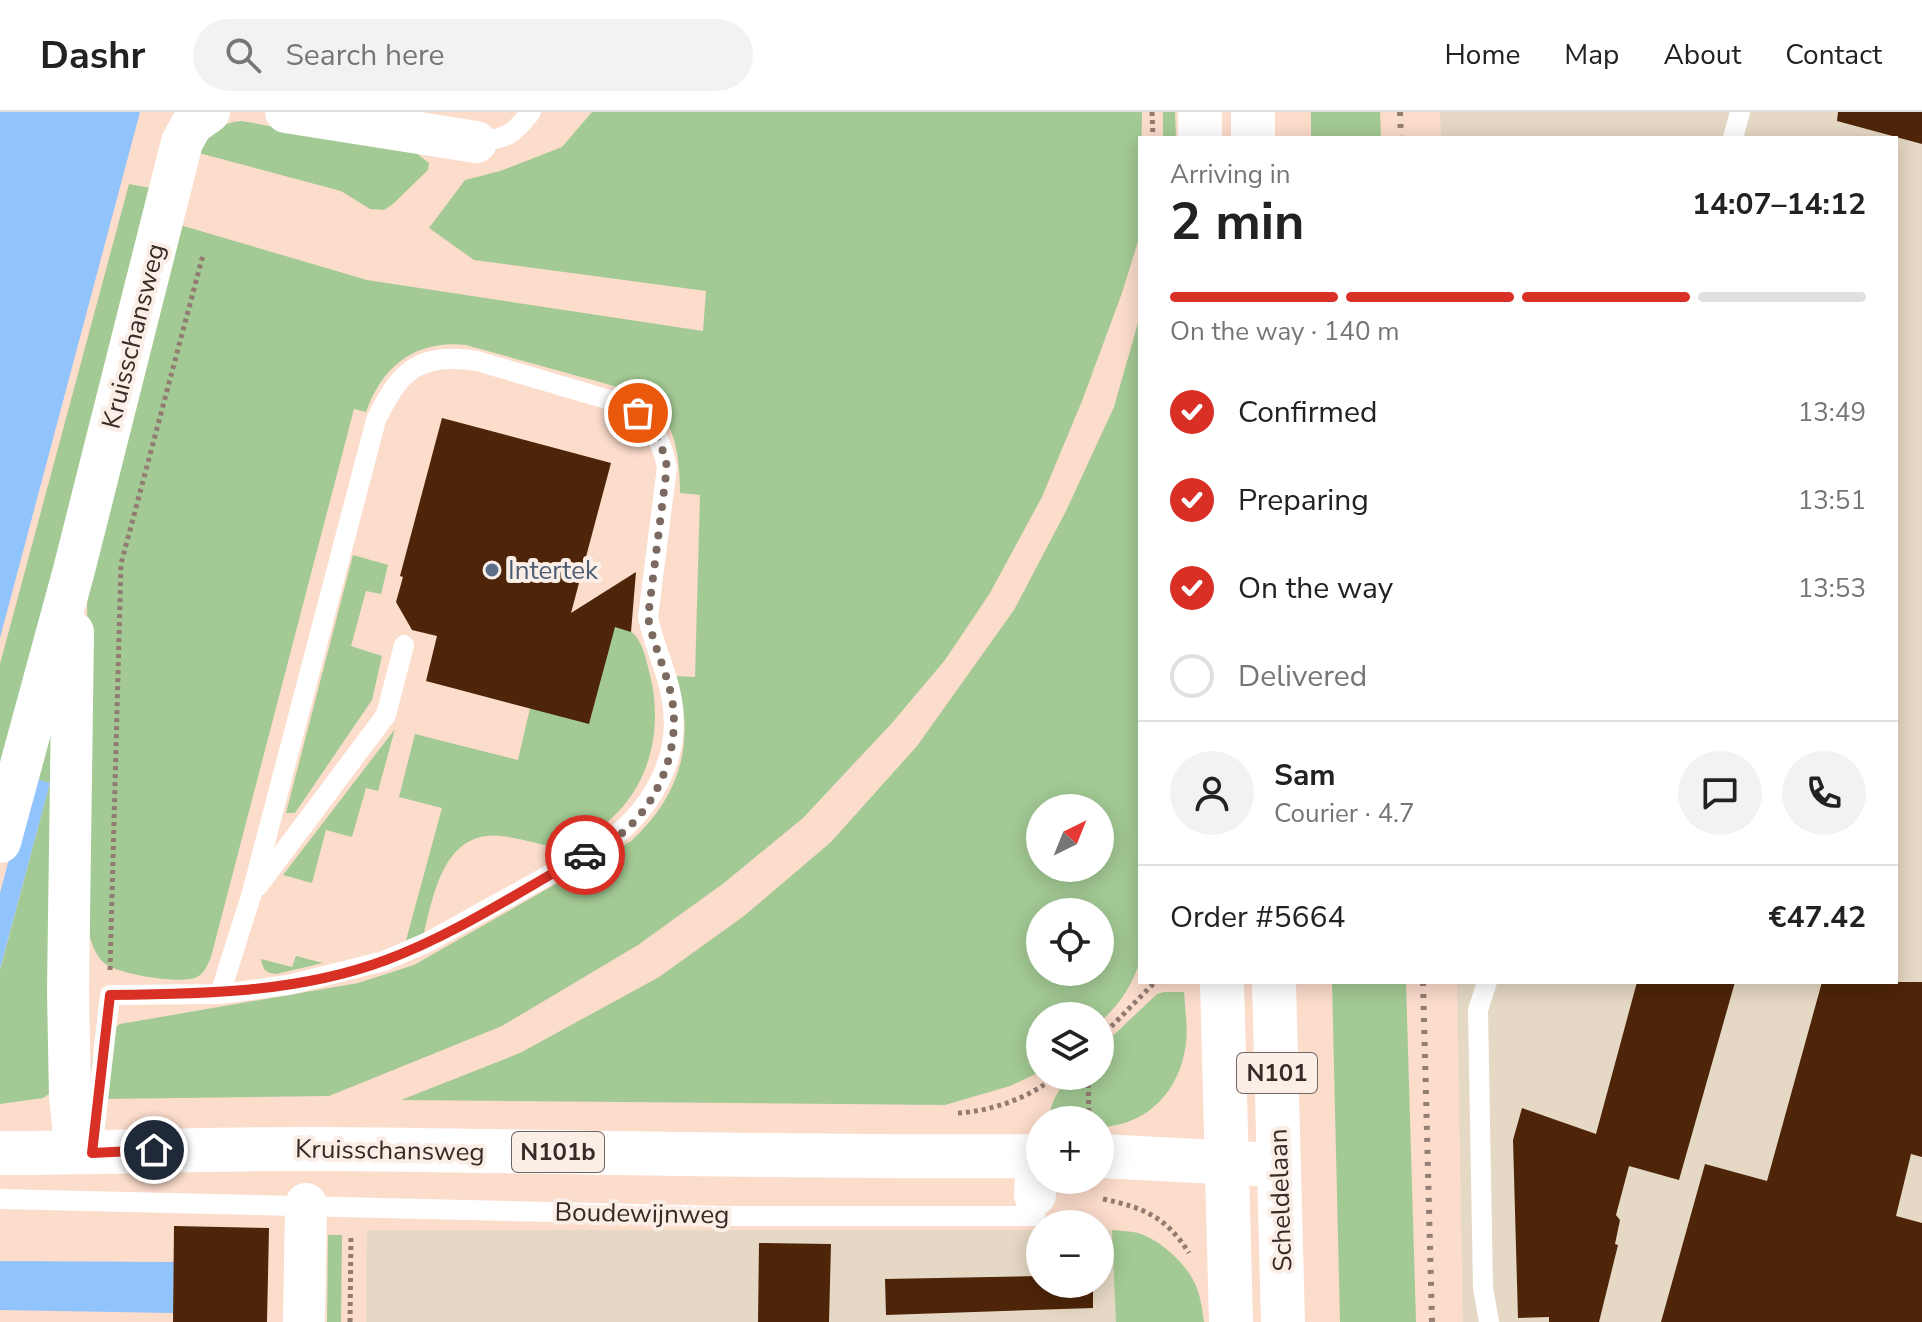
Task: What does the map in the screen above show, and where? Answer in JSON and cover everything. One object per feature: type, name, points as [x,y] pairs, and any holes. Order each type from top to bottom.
[{"type":"main road","points":[[1200,112],[1200,136]]},
{"type":"main road","points":[[1253,112],[1253,136]]},
{"type":"main road","name":"Scheldelaan","points":[[1222,984],[1231,1322]]},
{"type":"main road","name":"Scheldelaan","points":[[1274,984],[1283,1322]]},
{"type":"main road","name":"Kruisschansweg","points":[[0,1153],[279,1149],[1026,1169]]},
{"type":"main road","points":[[1114,1175],[1227,1163],[1279,1165]]},
{"type":"street","name":"Kruisschansweg","points":[[0,842],[74,570],[182,142],[192,124],[209,112]]},
{"type":"street","points":[[286,112],[476,142]]},
{"type":"street","name":"Kruisschansweg","points":[[74,570],[68,992],[70,1097],[84,1153]]},
{"type":"street","points":[[304,1322],[306,1204]]},
{"type":"lane","points":[[476,142],[503,139],[521,125],[531,112]]},
{"type":"lane","points":[[1734,136],[1740,112]]},
{"type":"lane","points":[[84,1153],[110,995],[220,994],[288,985],[384,961],[428,942],[622,832],[657,791],[672,743],[674,717],[671,695],[648,617],[667,467],[663,445],[638,413],[620,403],[454,357],[427,360],[408,371],[390,390],[376,420],[251,896],[220,994]]},
{"type":"lane","points":[[251,896],[386,715],[404,645]]},
{"type":"lane","points":[[1486,984],[1478,1010],[1483,1288],[1489,1322]]},
{"type":"lane","name":"Boudewijnweg","points":[[306,1204],[726,1216],[1035,1216],[1036,1194]]},
{"type":"lane","points":[[0,1199],[306,1204]]},
{"type":"path","points":[[1152,112],[1153,136]]},
{"type":"path","points":[[110,995],[121,564],[203,255]]},
{"type":"path","points":[[1114,1024],[1153,984]]},
{"type":"path","points":[[1114,1192],[1127,1204],[1157,1218],[1175,1232],[1192,1262]]},
{"type":"shaded area","points":[[1440,112],[1922,112],[1922,1322],[1463,1322],[1457,984],[1898,984],[1898,136],[1441,136]]},
{"type":"shaded area","points":[[367,1230],[1026,1230],[1026,1298],[1114,1298],[1114,1230],[1139,1233],[1160,1244],[1192,1278],[1204,1322],[366,1322]]},
{"type":"green space","points":[[592,112],[1142,112],[1142,136],[1138,136],[1138,241],[1082,401],[1042,497],[990,593],[945,660],[892,723],[803,818],[724,883],[638,945],[502,1026],[329,1096],[103,1099],[93,1078],[93,1057],[102,1039],[120,1024],[358,983],[414,965],[631,841],[648,824],[672,786],[684,744],[682,700],[676,676],[695,677],[700,495],[680,493],[676,447],[666,420],[646,398],[632,391],[466,345],[432,347],[404,359],[392,369],[373,395],[366,412],[354,409],[206,968],[197,977],[178,980],[122,971],[101,960],[89,935],[87,577],[180,225],[367,280],[703,331],[706,291],[474,260],[429,228],[465,180],[500,171],[562,147]]},
{"type":"green space","points":[[1163,112],[1175,112],[1176,136],[1163,136]]},
{"type":"green space","points":[[1311,112],[1380,112],[1381,136],[1311,136]]},
{"type":"green space","points":[[242,121],[416,153],[429,163],[428,170],[393,204],[384,210],[370,209],[341,191],[199,153],[215,130]]},
{"type":"green space","points":[[129,184],[156,189],[0,787],[0,664]]},
{"type":"green space","points":[[1138,323],[1138,966],[1114,1007],[1114,1002],[1026,1002],[1026,1079],[945,1105],[401,1100],[520,1053],[659,977],[744,916],[831,842],[917,746],[1014,610],[1066,511],[1114,407]]},
{"type":"green space","points":[[353,555],[388,565],[381,594],[366,591],[351,646],[382,656],[372,700],[295,813],[286,813]]},
{"type":"green space","points":[[571,615],[630,631],[643,651],[654,693],[655,711],[652,748],[639,782],[611,819],[554,860],[557,848],[515,838],[482,837],[467,843],[445,867],[424,933],[405,944],[442,808],[399,797],[415,734],[518,760],[530,708],[590,720],[605,663],[562,651]]},
{"type":"green space","points":[[58,710],[52,1092],[43,1098],[0,1104],[0,970],[50,783],[31,777]]},
{"type":"green space","points":[[395,729],[378,791],[366,788],[352,837],[326,830],[312,883],[283,875]]},
{"type":"green space","points":[[296,956],[323,963],[276,974],[265,970],[261,959],[292,967]]},
{"type":"green space","points":[[1332,984],[1406,984],[1416,1322],[1340,1322]]},
{"type":"green space","points":[[1184,992],[1187,1024],[1183,1060],[1169,1090],[1159,1102],[1133,1120],[1114,1125],[1114,1106],[1051,1106],[1060,1090],[1114,1090],[1114,1035],[1157,994]]},
{"type":"green space","points":[[1114,1230],[1135,1232],[1161,1245],[1188,1271],[1195,1283],[1204,1322],[1116,1322]]},
{"type":"green space","points":[[328,1235],[342,1235],[341,1322],[327,1322]]},
{"type":"water","points":[[0,112],[140,112],[0,638]]},
{"type":"water","points":[[31,777],[50,783],[0,969],[0,893]]},
{"type":"water","points":[[0,1261],[174,1262],[173,1313],[0,1310]]},
{"type":"building","points":[[1838,112],[1922,112],[1922,144],[1898,136],[1837,121]]},
{"type":"building","name":"Intertek","points":[[442,418],[611,463],[571,613],[636,572],[631,632],[615,627],[589,724],[426,681],[437,636],[412,630],[396,602],[403,577],[400,576]]},
{"type":"building","points":[[1922,982],[1922,1157],[1911,1154],[1896,1216],[1922,1223],[1922,1322],[1661,1322],[1705,1164],[1767,1181],[1821,984]]},
{"type":"building","points":[[1636,984],[1734,984],[1679,1180],[1629,1166],[1616,1215],[1620,1220],[1615,1244],[1618,1245],[1599,1322],[1549,1322],[1549,1317],[1518,1318],[1513,1140],[1522,1108],[1596,1134]]},
{"type":"building","points":[[174,1226],[269,1228],[267,1322],[173,1322]]},
{"type":"building","points":[[759,1243],[831,1244],[829,1322],[758,1322]]},
{"type":"building","points":[[1026,1276],[1026,1298],[1093,1298],[1093,1308],[886,1315],[885,1279]]},
{"type":"railway","points":[[1400,112],[1401,136]]},
{"type":"railway","points":[[1423,984],[1432,1322]]},
{"type":"way so far","points":[[585,855],[622,832],[641,812],[657,791],[672,743],[674,717],[671,695],[648,617],[667,467],[663,445],[638,413]]},
{"type":"place","name":"Intertek","points":[[492,570]]},
{"type":"route","points":[[154,1150],[92,1153],[110,995],[220,994],[288,985],[384,961],[428,942],[585,855]]}]
